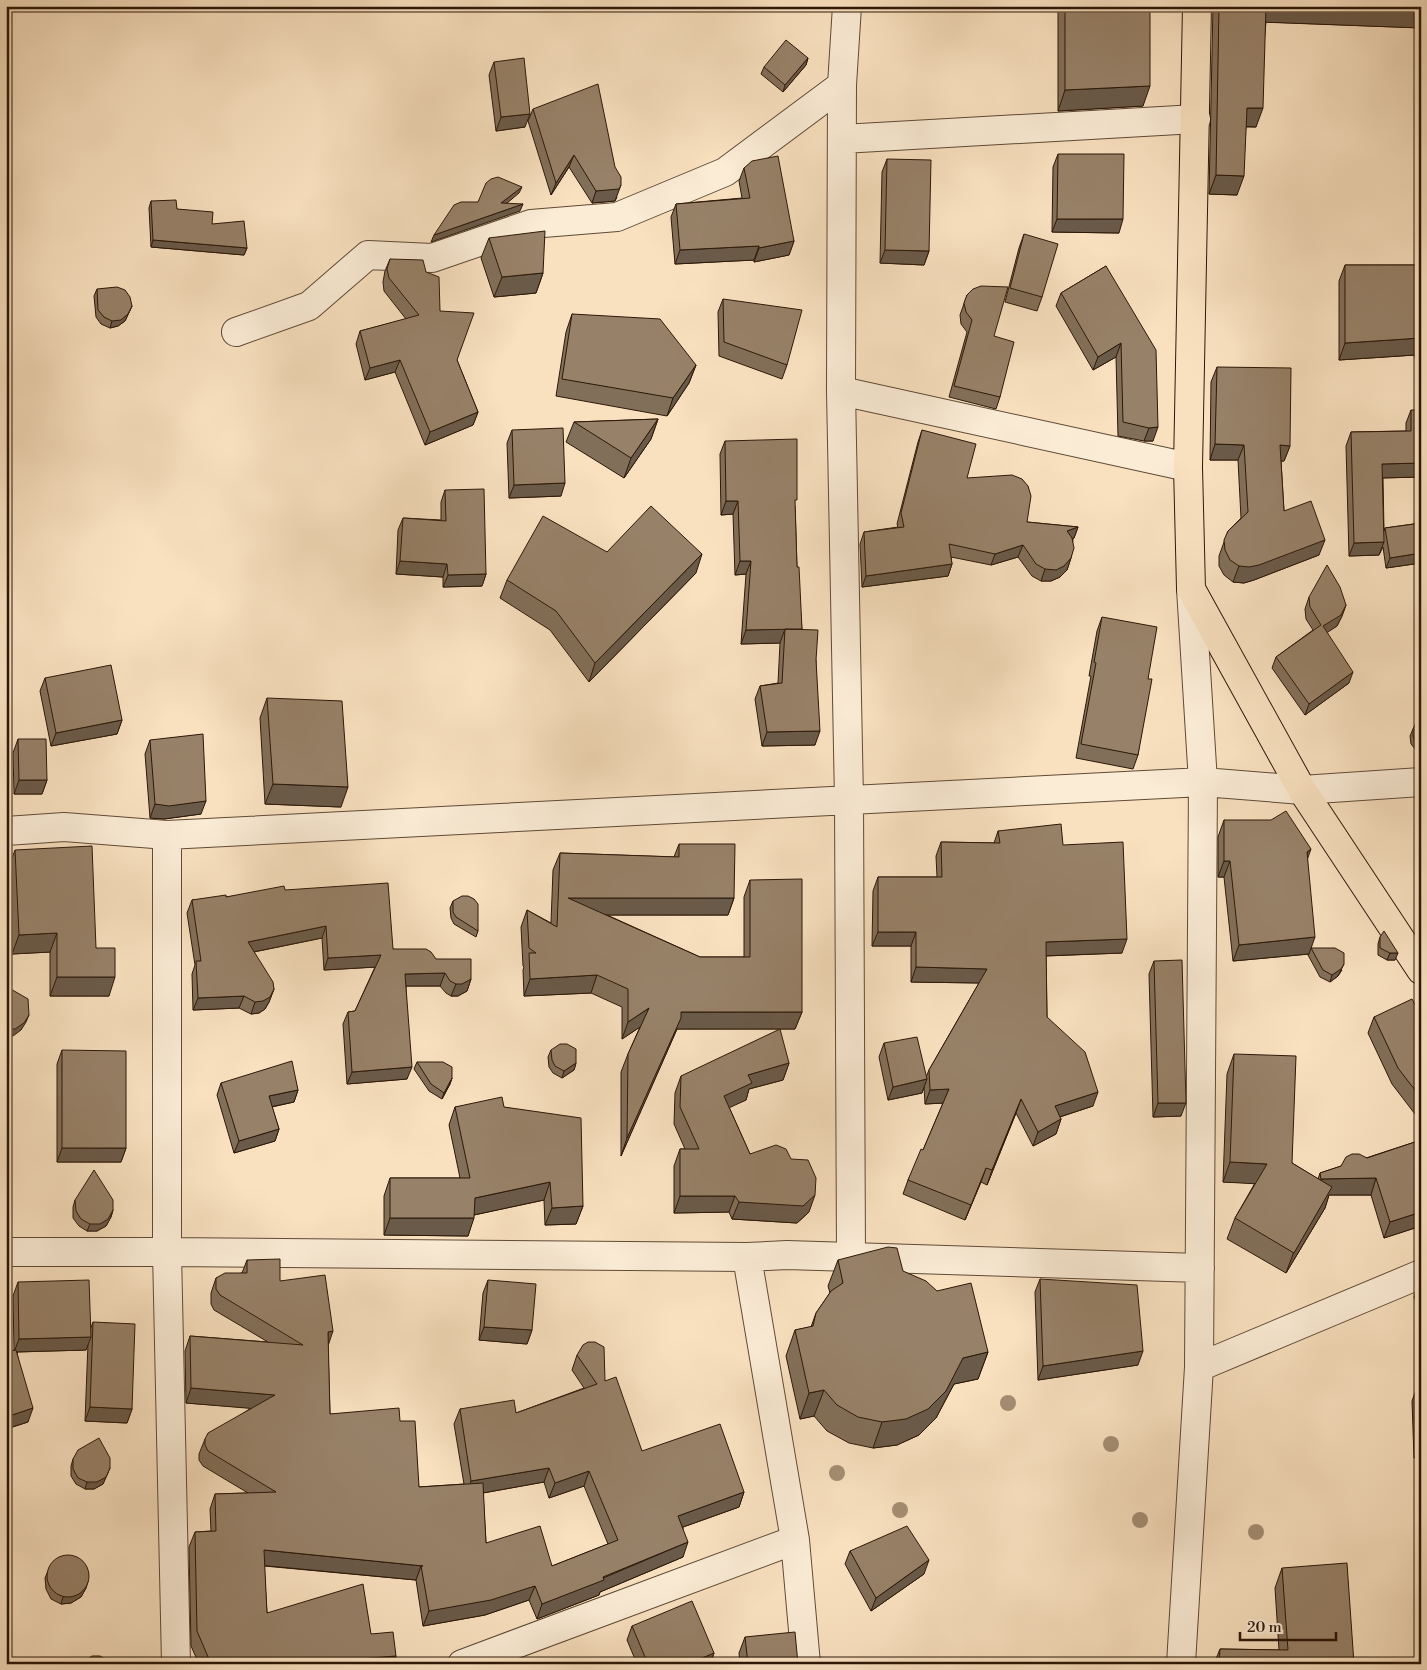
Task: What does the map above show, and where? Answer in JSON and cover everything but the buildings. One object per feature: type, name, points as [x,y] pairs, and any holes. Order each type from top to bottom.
[{"type":"main road","points":[[1197,6],[1188,467],[1191,589],[1302,790],[1421,970]]},
{"type":"street","points":[[847,6],[842,85],[841,391],[849,800],[851,1257]]},
{"type":"street","points":[[236,332],[309,306],[368,255],[432,258],[531,224],[617,217],[725,172],[842,85]]},
{"type":"street","points":[[842,139],[1196,119]]},
{"type":"street","points":[[841,391],[1188,467]]},
{"type":"street","points":[[1181,1664],[1199,1367],[1200,1268],[1204,782],[1191,589]]},
{"type":"street","points":[[6,831],[64,827],[167,835],[1204,782],[1302,790],[1421,782]]},
{"type":"street","points":[[167,835],[167,1252],[176,1664]]},
{"type":"street","points":[[6,1252],[747,1257],[787,1255],[1200,1268]]},
{"type":"street","points":[[747,1257],[795,1540],[806,1664]]},
{"type":"street","points":[[1199,1367],[1421,1274]]},
{"type":"street","points":[[462,1664],[795,1540]]}]
